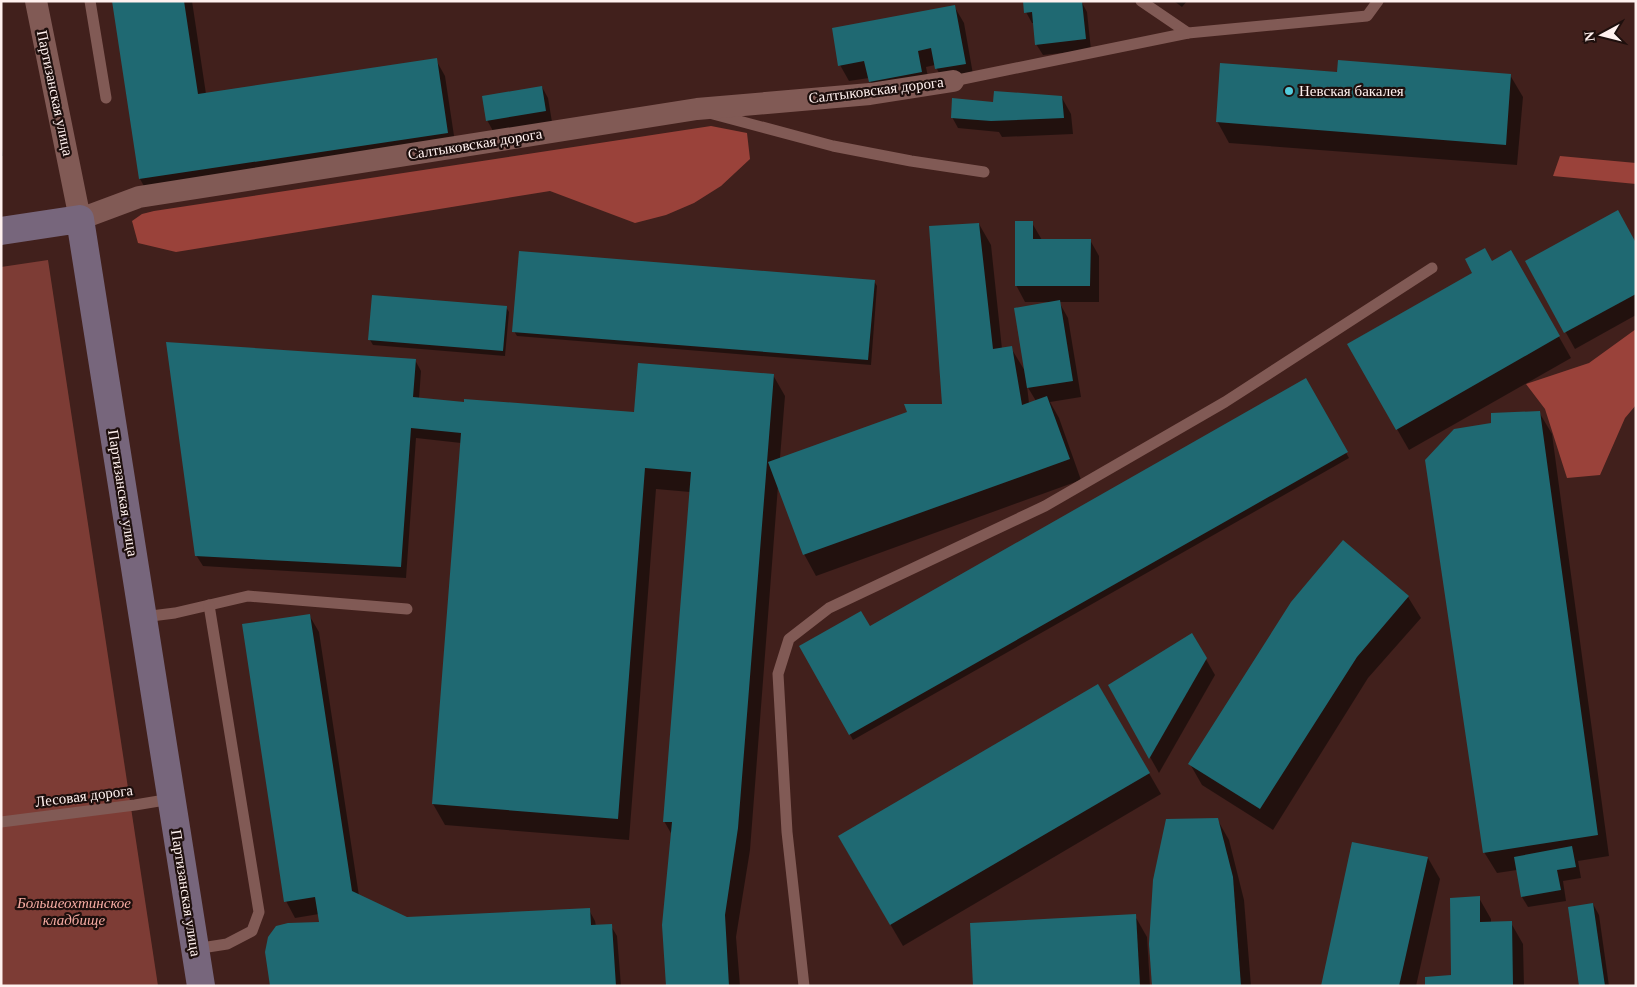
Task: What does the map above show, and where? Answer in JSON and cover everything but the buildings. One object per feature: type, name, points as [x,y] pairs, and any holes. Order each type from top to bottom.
[{"type":"street","name":"Партизанская улица","points":[[36,1],[80,219],[201,986]]},
{"type":"street","name":"Салтыковская дорога","points":[[1,231],[80,219],[139,197],[697,110],[870,94],[953,80]]},
{"type":"lane","points":[[90,1],[106,98]]},
{"type":"lane","points":[[1141,1],[1188,33]]},
{"type":"lane","points":[[953,80],[1188,33],[1367,16],[1378,1]]},
{"type":"lane","points":[[697,110],[833,146],[984,172]]},
{"type":"lane","points":[[804,986],[786,832],[778,674],[789,639],[829,608],[1054,501],[1225,402],[1432,268]]},
{"type":"lane","points":[[143,617],[248,596],[407,609]]},
{"type":"lane","points":[[195,949],[227,944],[252,930],[259,912],[209,605]]},
{"type":"lane","name":"Лесовая дорога","points":[[1,822],[135,805],[171,798]]},
{"type":"green space","name":"Большеохтинское кладбище","points":[[48,260],[158,986],[1,986],[1,267]]},
{"type":"shaded area","points":[[711,126],[747,133],[750,159],[721,186],[694,203],[666,215],[635,223],[550,191],[176,252],[138,243],[132,221],[142,214],[154,211]]},
{"type":"shaded area","points":[[1560,156],[1636,163],[1636,184],[1553,176]]},
{"type":"shaded area","points":[[1636,329],[1636,405],[1625,418],[1600,475],[1567,478],[1545,409],[1526,384],[1589,363]]},
{"type":"place","name":"Невская бакалея","points":[[1289,91]]}]
